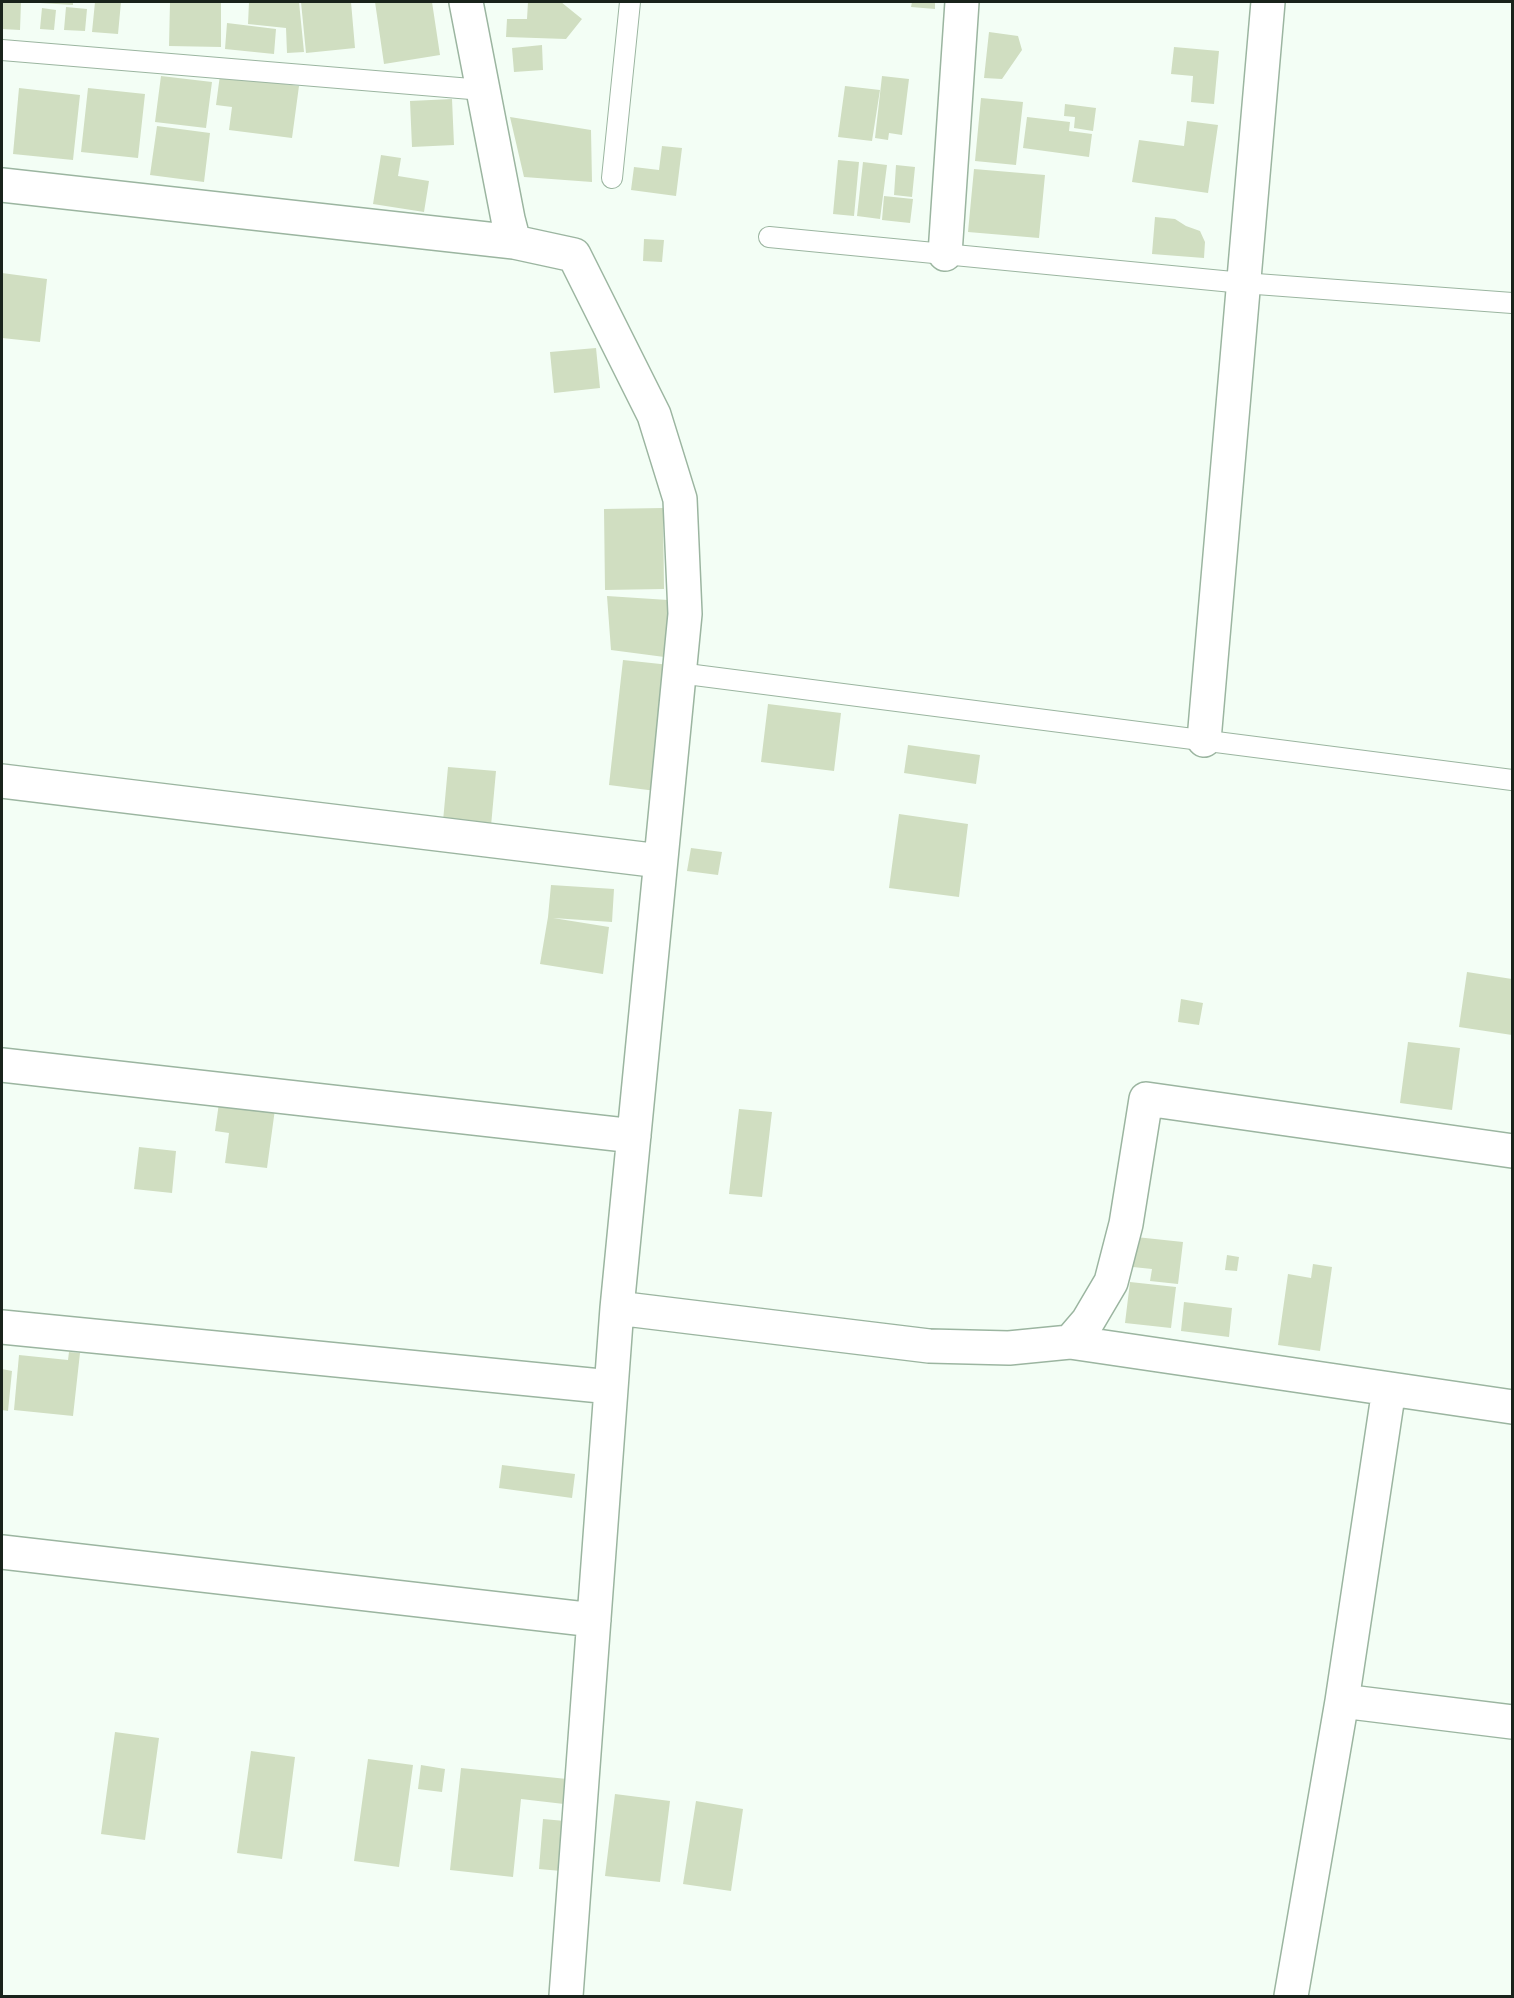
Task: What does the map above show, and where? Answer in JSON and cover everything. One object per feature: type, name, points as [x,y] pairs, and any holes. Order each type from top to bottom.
[{"type":"street","points":[[466,2],[514,242]]},
{"type":"street","points":[[945,254],[962,2]]},
{"type":"street","points":[[1204,740],[1268,2]]},
{"type":"street","points":[[2,185],[514,242],[574,255],[654,415],[680,499],[685,614],[617,1308],[566,1996]]},
{"type":"street","points":[[2,781],[660,861]]},
{"type":"street","points":[[2,1065],[634,1136]]},
{"type":"street","points":[[1071,1342],[1088,1321],[1111,1282],[1126,1224],[1146,1099],[1512,1151]]},
{"type":"street","points":[[617,1308],[929,1346],[1009,1348],[1071,1342],[1512,1407]]},
{"type":"street","points":[[2,1327],[611,1387]]},
{"type":"street","points":[[1291,1996],[1342,1701],[1389,1389]]},
{"type":"street","points":[[2,1552],[594,1620]]},
{"type":"street","points":[[1342,1701],[1512,1722]]},
{"type":"lane","points":[[612,178],[630,2]]},
{"type":"lane","points":[[2,50],[483,90]]},
{"type":"lane","points":[[769,237],[1243,283],[1512,303]]},
{"type":"lane","points":[[679,673],[1512,780]]},
{"type":"building","points":[[2,2],[21,2],[20,30],[2,29]]},
{"type":"building","points":[[73,2],[73,5],[40,3]]},
{"type":"building","points":[[95,2],[121,2],[118,34],[92,32]]},
{"type":"building","points":[[170,2],[221,2],[221,47],[169,46]]},
{"type":"building","points":[[249,2],[299,2],[304,52],[287,53],[286,28],[248,24]]},
{"type":"building","points":[[301,2],[351,2],[355,48],[306,53]]},
{"type":"building","points":[[375,2],[432,2],[440,55],[384,64]]},
{"type":"building","points":[[528,2],[561,2],[582,19],[566,39],[506,37],[507,19],[527,19]]},
{"type":"building","points":[[912,2],[935,2],[935,9],[911,7]]},
{"type":"building","points":[[66,7],[87,9],[85,31],[64,30]]},
{"type":"building","points":[[42,8],[56,10],[54,30],[40,29]]},
{"type":"building","points":[[227,23],[276,29],[274,54],[225,49]]},
{"type":"building","points":[[989,32],[1018,36],[1022,50],[1002,79],[984,78]]},
{"type":"building","points":[[542,45],[543,70],[514,72],[512,48]]},
{"type":"building","points":[[1174,47],[1219,51],[1214,104],[1191,102],[1193,76],[1171,74]]},
{"type":"building","points":[[220,75],[299,86],[292,138],[229,130],[232,107],[216,105]]},
{"type":"building","points":[[161,76],[212,82],[206,128],[155,122]]},
{"type":"building","points":[[882,76],[909,79],[902,135],[889,133],[888,140],[875,138]]},
{"type":"building","points":[[845,86],[880,90],[872,141],[838,137]]},
{"type":"building","points":[[19,88],[80,95],[73,160],[13,154]]},
{"type":"building","points":[[88,88],[145,94],[138,158],[81,152]]},
{"type":"building","points":[[981,98],[1023,102],[1016,165],[975,161]]},
{"type":"building","points":[[452,99],[454,145],[412,147],[410,101]]},
{"type":"building","points":[[1065,104],[1096,108],[1093,131],[1074,128],[1075,117],[1064,116]]},
{"type":"building","points":[[510,117],[591,130],[592,182],[524,177]]},
{"type":"building","points":[[1027,117],[1070,122],[1069,131],[1092,134],[1089,157],[1023,148]]},
{"type":"building","points":[[1187,121],[1218,125],[1208,193],[1132,182],[1139,140],[1184,146]]},
{"type":"building","points":[[157,126],[210,133],[204,182],[150,175]]},
{"type":"building","points":[[662,146],[682,148],[676,196],[631,190],[634,167],[659,170]]},
{"type":"building","points":[[381,155],[401,158],[398,176],[429,181],[424,212],[373,204]]},
{"type":"building","points":[[838,160],[859,162],[854,216],[833,214]]},
{"type":"building","points":[[863,162],[887,165],[880,219],[857,216]]},
{"type":"building","points":[[896,165],[915,167],[912,197],[894,195]]},
{"type":"building","points":[[974,169],[1045,175],[1039,238],[968,232]]},
{"type":"building","points":[[884,196],[913,199],[910,223],[882,220]]},
{"type":"building","points":[[1155,217],[1175,219],[1200,231],[1205,242],[1204,258],[1152,254]]},
{"type":"building","points":[[644,239],[664,240],[662,262],[643,261]]},
{"type":"building","points":[[2,273],[47,279],[40,342],[2,338]]},
{"type":"building","points":[[596,348],[600,388],[554,393],[550,352]]},
{"type":"building","points":[[663,508],[664,589],[605,590],[604,509]]},
{"type":"building","points":[[607,596],[668,600],[672,658],[611,650]]},
{"type":"building","points":[[623,660],[670,665],[656,791],[609,785]]},
{"type":"building","points":[[768,704],[841,713],[834,771],[761,762]]},
{"type":"building","points":[[908,745],[980,755],[976,784],[904,773]]},
{"type":"building","points":[[448,767],[496,771],[491,826],[443,821]]},
{"type":"building","points":[[899,814],[968,824],[959,897],[889,888]]},
{"type":"building","points":[[691,848],[722,852],[718,875],[687,871]]},
{"type":"building","points":[[551,885],[614,889],[612,922],[553,918],[609,927],[603,974],[540,964]]},
{"type":"building","points":[[1467,972],[1512,979],[1512,1035],[1459,1027]]},
{"type":"building","points":[[1181,999],[1203,1003],[1199,1025],[1178,1022]]},
{"type":"building","points":[[1408,1042],[1460,1048],[1452,1110],[1400,1103]]},
{"type":"building","points":[[219,1103],[275,1109],[267,1168],[225,1163],[229,1133],[215,1131]]},
{"type":"building","points":[[739,1109],[772,1112],[762,1197],[729,1194]]},
{"type":"building","points":[[139,1147],[176,1151],[172,1193],[134,1189]]},
{"type":"building","points":[[1136,1237],[1183,1242],[1178,1284],[1150,1281],[1152,1269],[1133,1267]]},
{"type":"building","points":[[1227,1255],[1239,1257],[1237,1271],[1225,1270]]},
{"type":"building","points":[[1313,1264],[1332,1267],[1320,1351],[1278,1345],[1288,1274],[1311,1278]]},
{"type":"building","points":[[1130,1282],[1176,1287],[1171,1328],[1125,1323]]},
{"type":"building","points":[[1184,1302],[1232,1308],[1229,1337],[1181,1331]]},
{"type":"building","points":[[69,1352],[80,1353],[73,1416],[14,1410],[19,1355],[68,1360]]},
{"type":"building","points":[[2,1369],[12,1371],[8,1411],[2,1410]]},
{"type":"building","points":[[502,1465],[575,1474],[572,1498],[499,1488]]},
{"type":"building","points":[[115,1732],[159,1738],[145,1840],[101,1834]]},
{"type":"building","points":[[251,1751],[295,1757],[282,1859],[237,1853]]},
{"type":"building","points":[[368,1759],[413,1765],[399,1867],[354,1861]]},
{"type":"building","points":[[421,1765],[445,1769],[442,1792],[418,1789]]},
{"type":"building","points":[[461,1768],[567,1779],[564,1804],[521,1799],[513,1877],[450,1870]]},
{"type":"building","points":[[615,1794],[670,1801],[660,1882],[605,1876]]},
{"type":"building","points":[[696,1801],[743,1809],[731,1891],[683,1884]]},
{"type":"building","points":[[543,1819],[565,1821],[561,1871],[539,1869]]}]
